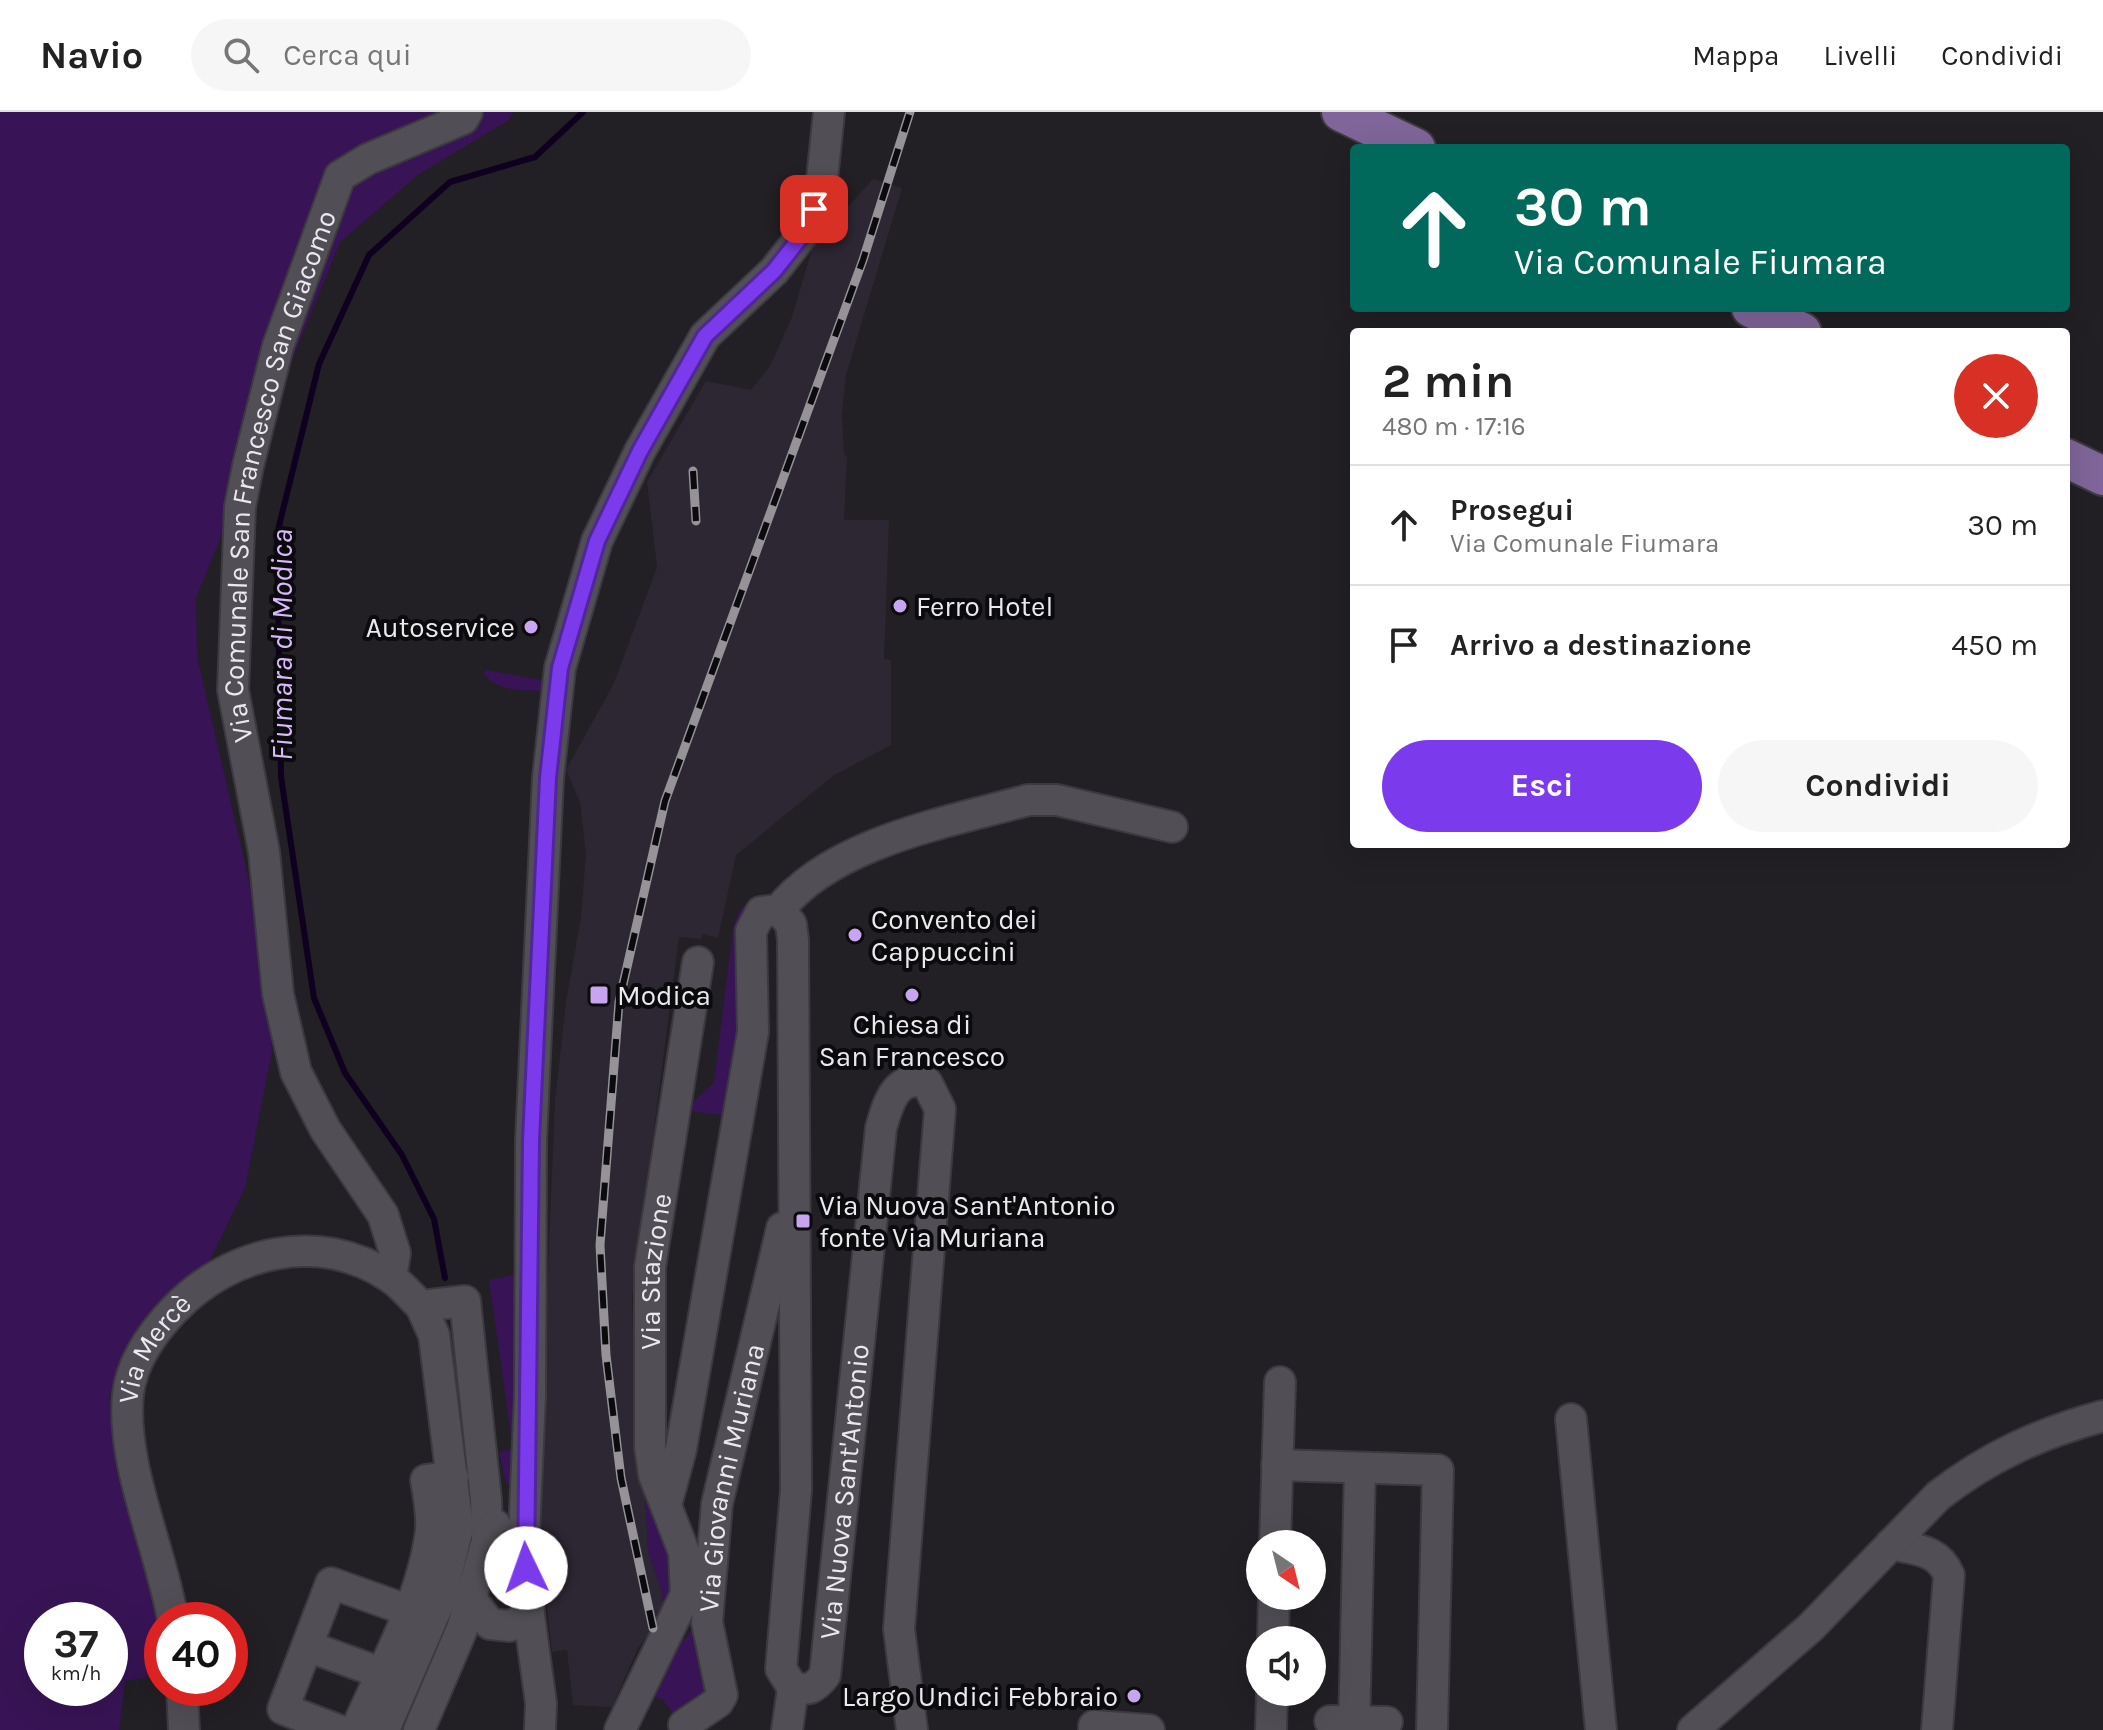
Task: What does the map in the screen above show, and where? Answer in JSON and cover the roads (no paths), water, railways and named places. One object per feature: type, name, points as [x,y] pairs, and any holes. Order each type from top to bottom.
[{"type":"main road","points":[[1341,112],[1408,144]]},
{"type":"main road","points":[[1760,312],[1794,328]]},
{"type":"main road","points":[[2070,460],[2103,476]]},
{"type":"street","name":"Via Comunale San Francesco San Giacomo","points":[[391,1278],[395,1253],[383,1215],[325,1129],[296,1072],[278,994],[264,852],[233,690],[240,507],[278,346],[340,176],[368,159],[463,119],[467,112]]},
{"type":"street","points":[[384,1730],[440,1600],[495,1528],[527,1467],[532,1124],[548,778],[560,668],[597,541],[640,451],[705,336],[774,271],[807,229],[821,189],[829,112]]},
{"type":"street","points":[[666,1505],[681,1449],[753,1032],[751,931],[761,912],[779,910],[814,877],[858,852],[1028,800],[1057,800],[1172,827]]},
{"type":"street","name":"Via Nuova Sant'Antonio","points":[[779,910],[791,924],[793,940],[792,1217],[796,1490],[781,1669],[799,1689],[816,1686],[825,1675],[881,1128],[896,1089],[916,1080],[927,1083],[940,1109],[899,1629],[912,1730]]},
{"type":"street","name":"Via Stazione","points":[[620,1730],[686,1594],[684,1552],[654,1475],[650,1447],[650,1267],[698,962]]},
{"type":"street","name":"Via Giovanni Muriana","points":[[684,1725],[699,1717],[722,1695],[723,1685],[707,1622],[717,1504],[782,1226],[792,1217]]},
{"type":"street","name":"Via Mercè","points":[[169,1602],[126,1425],[133,1370],[160,1324],[190,1293],[237,1265],[294,1249],[322,1252],[391,1278]]},
{"type":"street","points":[[356,1730],[407,1610],[431,1528],[440,1479],[434,1335],[421,1306],[391,1278]]},
{"type":"street","points":[[421,1306],[465,1301],[483,1471],[495,1528],[529,1616],[536,1653],[540,1730]]},
{"type":"street","points":[[1275,1530],[1280,1382]]},
{"type":"street","points":[[1693,1730],[1800,1638],[1938,1496],[1988,1459],[2025,1440],[2103,1416]]},
{"type":"street","points":[[1571,1419],[1601,1730]]},
{"type":"street","points":[[1277,1465],[1438,1470],[1432,1730]]},
{"type":"street","points":[[1360,1468],[1346,1724],[1387,1722]]},
{"type":"street","points":[[440,1479],[495,1528]]},
{"type":"street","points":[[419,1730],[472,1600],[495,1528]]},
{"type":"street","points":[[1891,1544],[1931,1553],[1940,1558],[1949,1575],[1937,1730]]},
{"type":"street","points":[[338,1730],[283,1709],[331,1583],[407,1610]]},
{"type":"street","points":[[472,1600],[490,1624],[510,1626],[529,1616]]},
{"type":"street","points":[[307,1646],[381,1673]]},
{"type":"street","points":[[787,1730],[799,1689]]},
{"type":"street","points":[[799,1689],[802,1730]]},
{"type":"street","points":[[183,1706],[184,1730]]},
{"type":"street","points":[[1271,1730],[1272,1706]]},
{"type":"street","points":[[1094,1730],[1094,1726],[1149,1730]]},
{"type":"waterway","name":"Fiumara di Modica","points":[[445,1278],[434,1219],[402,1155],[345,1073],[314,998],[281,777],[277,534],[319,364],[369,255],[450,182],[535,157],[583,112]]},
{"type":"railway","points":[[653,1628],[621,1478],[606,1355],[600,1245],[619,1002],[665,801],[863,260],[910,112]]},
{"type":"railway","points":[[693,471],[696,521]]},
{"type":"place","name":"Ferro Hotel","points":[[900,606]]},
{"type":"place","name":"Autoservice","points":[[531,627]]},
{"type":"place","name":"Convento dei Cappuccini","points":[[855,935]]},
{"type":"place","name":"Modica","points":[[599,995]]},
{"type":"place","name":"Chiesa di San Francesco","points":[[912,995]]},
{"type":"place","name":"Via Nuova Sant'Antonio fonte Via Muriana","points":[[803,1221]]},
{"type":"place","name":"Largo Undici Febbraio","points":[[1134,1696]]}]
